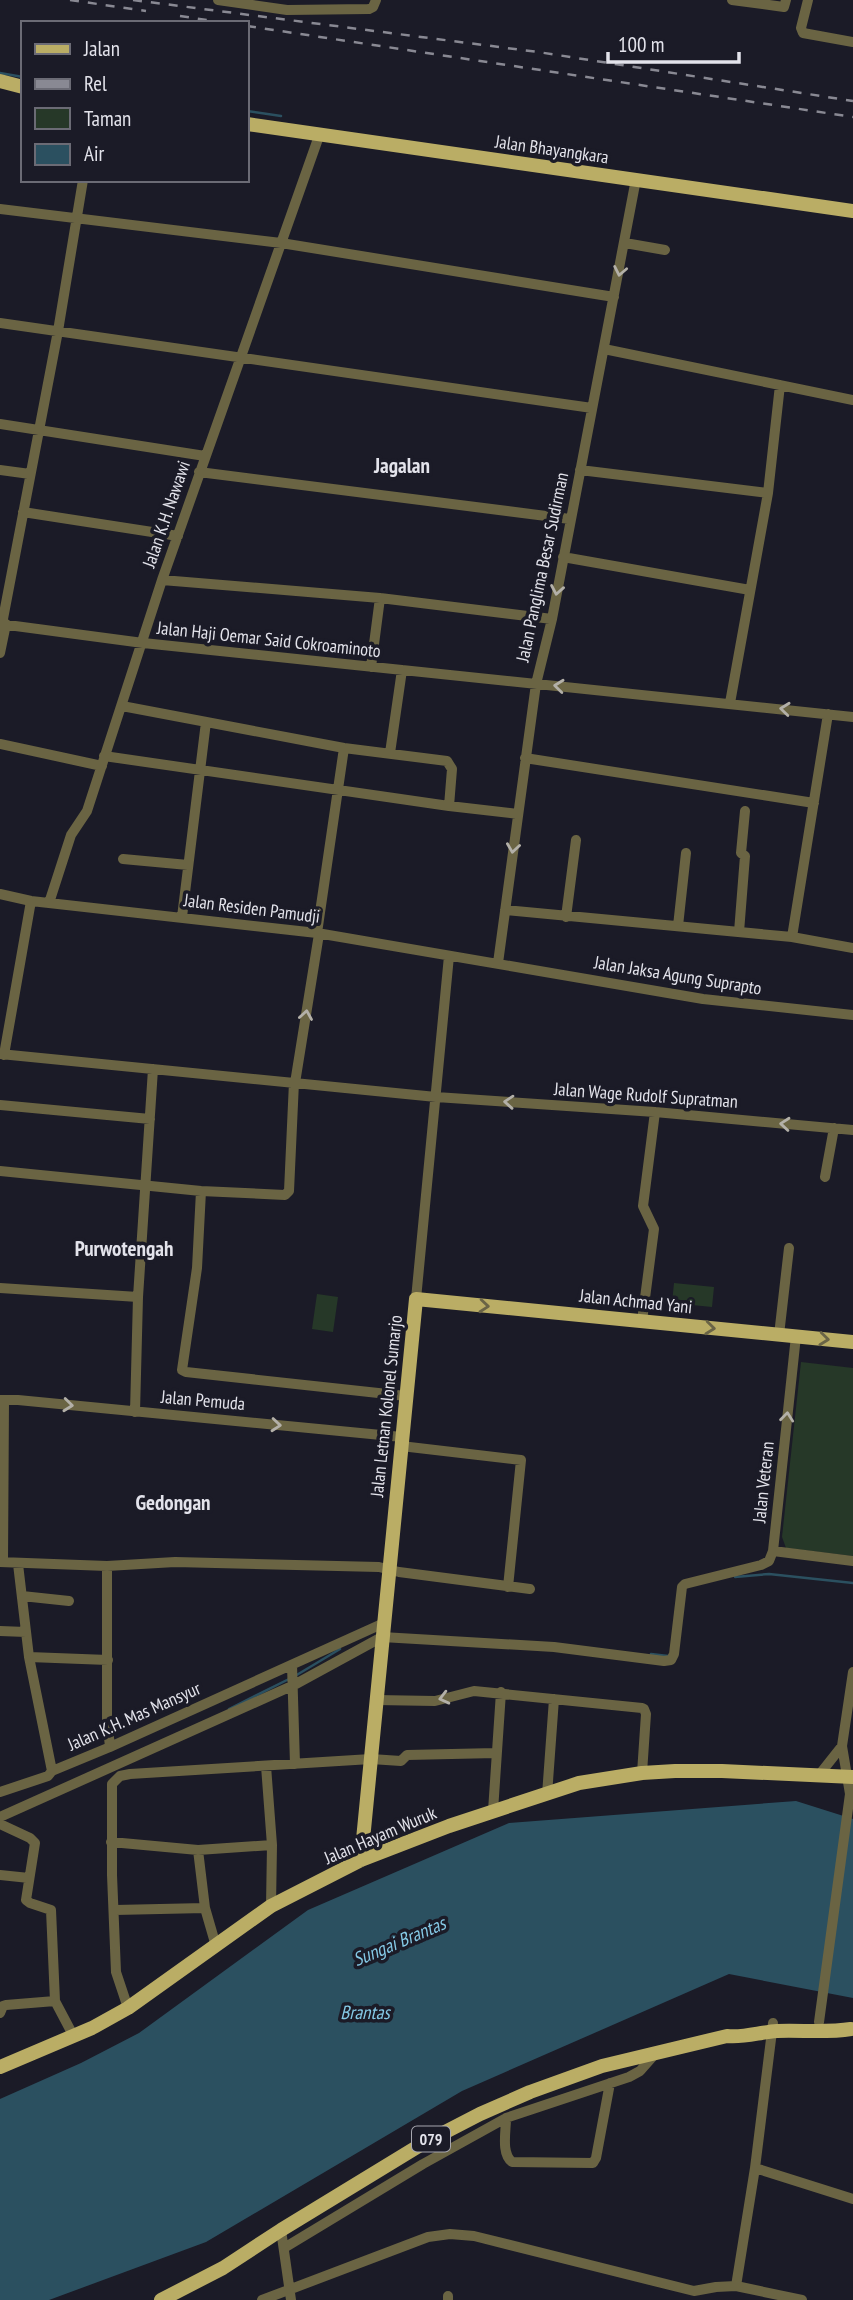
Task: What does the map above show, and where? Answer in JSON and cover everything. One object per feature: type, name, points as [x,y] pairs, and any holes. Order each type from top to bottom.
[{"type":"main road","points":[[2,84],[21,87]]},
{"type":"main road","name":"Jalan Bhayangkara","points":[[248,124],[853,211]]},
{"type":"main road","name":"Jalan Achmad Yani","points":[[416,1300],[853,1342]]},
{"type":"main road","name":"Jalan Letnan Kolonel Sumarjo","points":[[361,1860],[371,1759],[381,1700],[389,1570],[416,1300]]},
{"type":"main road","name":"Jalan Hayam Wuruk","points":[[0,2067],[128,2008],[271,1906],[361,1860],[493,1811],[579,1783],[642,1769],[819,1775],[849,1785]]},
{"type":"main road","name":"079","points":[[161,2300],[223,2268],[422,2144],[530,2092],[602,2066],[816,2018],[852,2029]]},
{"type":"main road","name":"079","points":[[773,2027],[852,2029]]},
{"type":"street","points":[[218,0],[287,10],[369,9],[376,0]]},
{"type":"street","points":[[732,0],[785,4]]},
{"type":"street","points":[[808,0],[801,29],[804,34],[853,43]]},
{"type":"street","name":"Jalan K.H. Nawawi","points":[[49,903],[71,835],[87,811],[162,580],[318,136]]},
{"type":"street","name":"Jalan Panglima Besar Sudirman","points":[[498,963],[536,684],[552,619],[636,179]]},
{"type":"street","points":[[0,653],[83,182]]},
{"type":"street","points":[[0,209],[281,243],[614,297]]},
{"type":"street","points":[[625,243],[665,250]]},
{"type":"street","points":[[0,323],[592,408]]},
{"type":"street","points":[[604,349],[853,400]]},
{"type":"street","points":[[730,704],[768,494],[780,385]]},
{"type":"street","points":[[0,424],[205,456]]},
{"type":"street","points":[[0,470],[30,474]]},
{"type":"street","points":[[580,470],[768,494]]},
{"type":"street","points":[[199,472],[570,519]]},
{"type":"street","points":[[23,512],[178,536]]},
{"type":"street","points":[[563,557],[750,590]]},
{"type":"street","points":[[162,580],[380,598],[552,619]]},
{"type":"street","points":[[371,667],[380,598]]},
{"type":"street","name":"Jalan Haji Oemar Said Cokroaminoto","points":[[3,624],[143,643],[853,717]]},
{"type":"street","points":[[390,753],[402,670]]},
{"type":"street","points":[[122,706],[344,748],[450,763],[452,769],[449,806]]},
{"type":"street","points":[[792,937],[828,714]]},
{"type":"street","points":[[182,917],[206,722]]},
{"type":"street","points":[[0,744],[103,761],[200,771],[518,814]]},
{"type":"street","points":[[0,1171],[201,1191],[288,1195],[294,1083],[344,748]]},
{"type":"street","points":[[526,758],[814,803]]},
{"type":"street","points":[[739,932],[745,856],[741,853],[745,811]]},
{"type":"street","points":[[566,917],[576,840]]},
{"type":"street","points":[[678,926],[686,853]]},
{"type":"street","points":[[123,859],[188,865]]},
{"type":"street","name":"Jalan Residen Pamudji","points":[[0,894],[32,901],[318,933],[498,963]]},
{"type":"street","points":[[2,1055],[32,901]]},
{"type":"street","points":[[505,909],[792,937],[853,948]]},
{"type":"street","name":"Jalan Letnan Kolonel Sumarjo","points":[[416,1300],[449,956]]},
{"type":"street","name":"Jalan Jaksa Agung Suprapto","points":[[498,963],[703,999],[853,1015]]},
{"type":"street","name":"Jalan Wage Rudolf Supratman","points":[[2,1055],[436,1097],[655,1112],[853,1130]]},
{"type":"street","points":[[135,1412],[138,1297],[153,1069]]},
{"type":"street","points":[[0,1104],[150,1119]]},
{"type":"street","points":[[642,1321],[654,1229],[643,1206],[655,1112]]},
{"type":"street","points":[[825,1177],[834,1128]]},
{"type":"street","points":[[201,1191],[197,1268],[181,1366],[183,1371],[406,1396]]},
{"type":"street","points":[[779,1335],[789,1248]]},
{"type":"street","points":[[0,1288],[138,1297]]},
{"type":"street","name":"Jalan Veteran","points":[[771,1556],[796,1336]]},
{"type":"street","name":"Jalan Pemuda","points":[[2,1401],[18,1400],[402,1441],[517,1458],[521,1460],[508,1587]]},
{"type":"street","points":[[2,1401],[2,1562],[107,1566],[175,1562],[379,1567],[530,1589]]},
{"type":"street","points":[[0,1817],[47,1797],[293,1675],[385,1633],[671,1660],[674,1654],[681,1591],[685,1584],[761,1565],[771,1556],[853,1561]]},
{"type":"street","name":"Jalan K.H. Mas Mansyur","points":[[18,1564],[29,1657],[50,1774],[110,1748],[225,1708],[385,1633]]},
{"type":"street","points":[[107,1566],[107,1719],[110,1748]]},
{"type":"street","points":[[22,1596],[69,1601]]},
{"type":"street","points":[[0,1630],[26,1632]]},
{"type":"street","points":[[29,1657],[108,1660]]},
{"type":"street","points":[[816,2018],[849,1785],[842,1746],[853,1672]]},
{"type":"street","points":[[293,1675],[295,1764]]},
{"type":"street","points":[[381,1700],[435,1701],[468,1691],[501,1692],[644,1709],[642,1769]]},
{"type":"street","points":[[493,1811],[501,1692]]},
{"type":"street","points":[[547,1795],[554,1699]]},
{"type":"street","points":[[819,1775],[842,1746]]},
{"type":"street","points":[[128,2008],[116,1972],[111,1842],[112,1783],[120,1776],[371,1759],[401,1761],[407,1755],[496,1753]]},
{"type":"street","points":[[266,1766],[272,1845],[271,1906]]},
{"type":"street","points":[[0,1792],[50,1774],[47,1797]]},
{"type":"street","points":[[0,1824],[35,1843],[27,1902],[51,1910],[55,2001],[74,2035]]},
{"type":"street","points":[[111,1842],[198,1850],[272,1845]]},
{"type":"street","points":[[198,1850],[205,1908],[216,1946]]},
{"type":"street","points":[[0,1875],[29,1878]]},
{"type":"street","points":[[115,1909],[205,1908]]},
{"type":"street","points":[[0,2014],[2,2006],[6,2005],[55,2001]]},
{"type":"street","points":[[736,2286],[755,2168],[773,2027]]},
{"type":"street","points":[[284,2248],[423,2164],[506,2118],[629,2077],[640,2071],[655,2054]]},
{"type":"street","points":[[506,2118],[506,2152],[512,2162],[593,2162],[610,2083]]},
{"type":"street","points":[[755,2168],[853,2199]]},
{"type":"street","points":[[281,2230],[290,2295]]},
{"type":"street","points":[[262,2300],[290,2295],[428,2237],[450,2234],[474,2236],[694,2291],[736,2286],[750,2294],[802,2300]]},
{"type":"green space","points":[[674,1283],[714,1287],[712,1307],[672,1303]]},
{"type":"green space","points":[[317,1294],[338,1297],[333,1332],[312,1329]]},
{"type":"green space","points":[[801,1362],[853,1368],[853,1556],[786,1548],[782,1537]]},
{"type":"water","name":"Brantas","points":[[796,1801],[853,1819],[853,1998],[729,1974],[462,2091],[206,2242],[49,2300],[0,2300],[0,2099],[81,2063],[139,2033],[308,1910],[509,1823]]},
{"type":"waterway","points":[[0,73],[21,77]]},
{"type":"waterway","points":[[248,111],[281,116]]},
{"type":"waterway","points":[[735,1577],[769,1574],[853,1583]]},
{"type":"waterway","points":[[295,1676],[340,1649]]},
{"type":"waterway","points":[[651,1654],[668,1656]]},
{"type":"waterway","points":[[229,1709],[289,1679]]},
{"type":"railway","points":[[70,0],[146,11]]},
{"type":"railway","points":[[133,0],[538,52],[853,101]]},
{"type":"railway","points":[[180,16],[213,21]]},
{"type":"railway","points":[[248,26],[853,117]]},
{"type":"district","name":"Jagalan","points":[[402,465]]},
{"type":"district","name":"Purwotengah","points":[[124,1248]]},
{"type":"district","name":"Gedongan","points":[[173,1502]]},
{"type":"water label","name":"Sungai Brantas","points":[[399,1941]]}]
